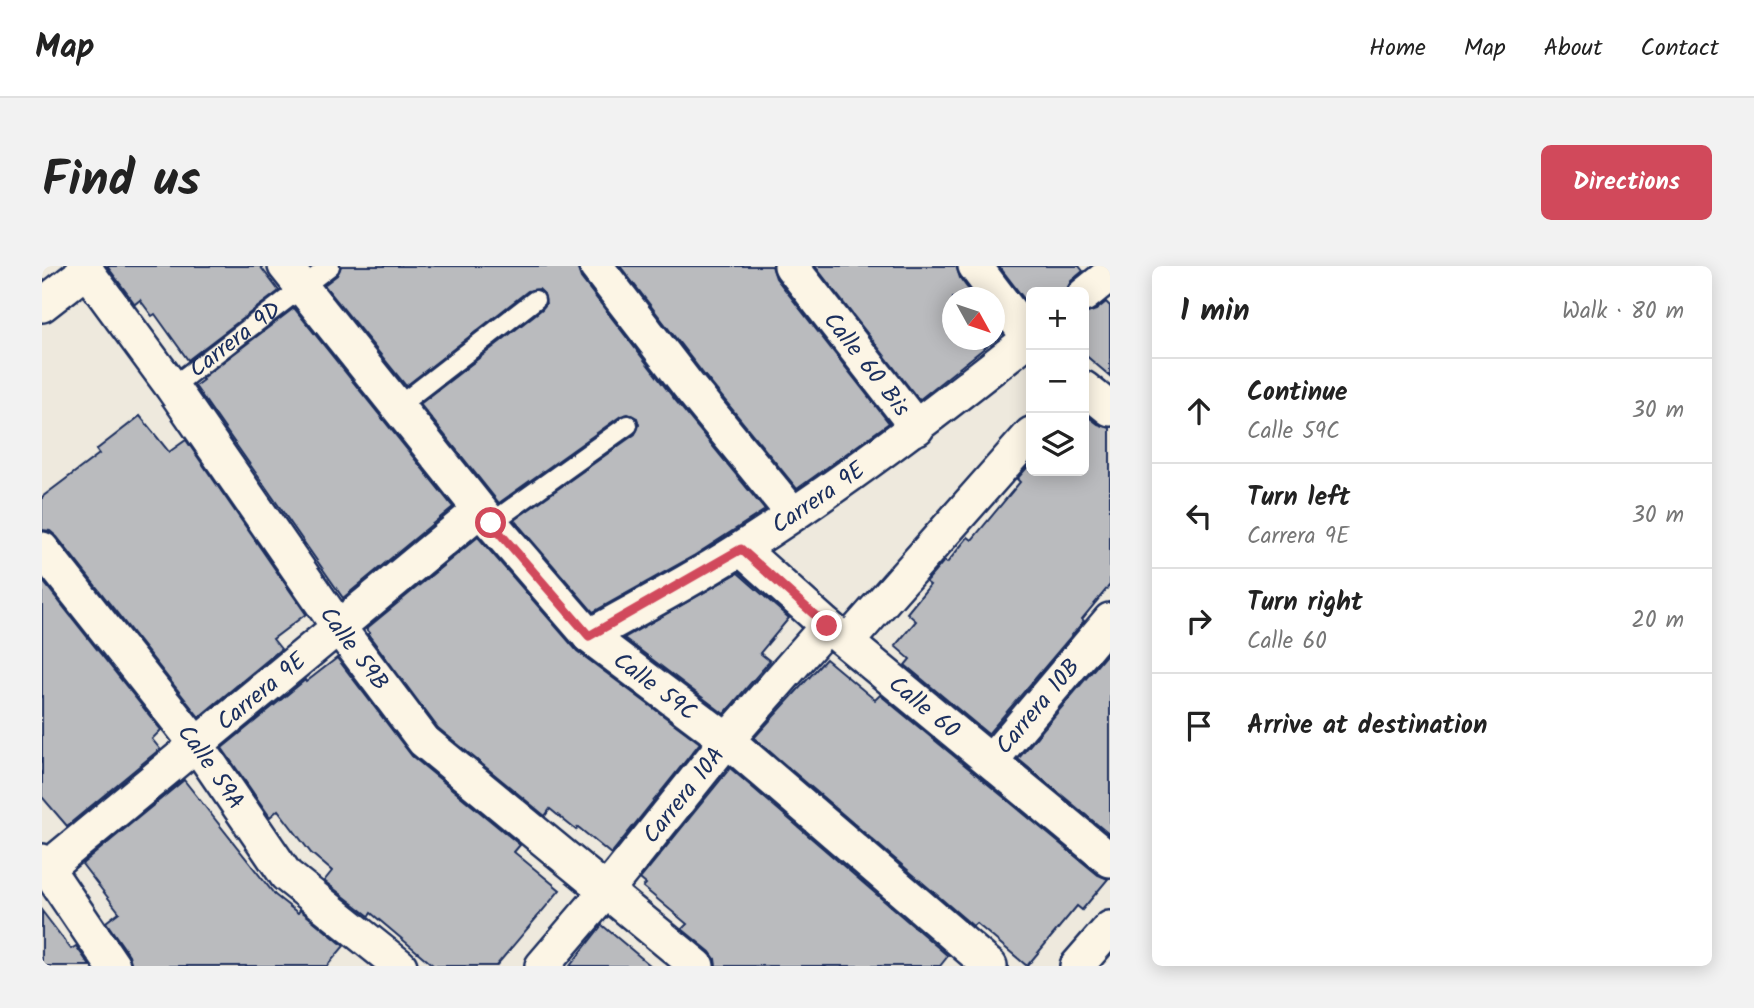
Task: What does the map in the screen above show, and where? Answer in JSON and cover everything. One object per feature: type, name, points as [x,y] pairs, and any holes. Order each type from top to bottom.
[{"type":"street","points":[[596,266],[690,388],[793,514]]},
{"type":"street","name":"Calle 60 Bis","points":[[791,266],[917,428]]},
{"type":"street","points":[[975,266],[1026,332]]},
{"type":"street","points":[[42,305],[85,268]]},
{"type":"street","name":"Calle 59B","points":[[85,268],[172,387],[339,628],[424,741],[697,966]]},
{"type":"street","points":[[1089,291],[1110,274]]},
{"type":"street","name":"Calle 59C","points":[[294,277],[485,517],[589,636],[727,740],[990,966]]},
{"type":"street","name":"Carrera 9E","points":[[589,636],[741,549],[917,428],[1026,343]]},
{"type":"street","points":[[1089,392],[1110,409]]},
{"type":"street","name":"Carrera 10A","points":[[542,966],[607,890],[727,740],[838,634],[1026,439]]},
{"type":"street","name":"Carrera 9E","points":[[44,867],[339,628],[485,517]]},
{"type":"street","name":"Calle 59A","points":[[42,549],[197,745],[286,875],[400,966]]},
{"type":"street","name":"Calle 60","points":[[741,549],[838,634],[1110,860]]},
{"type":"street","name":"Carrera 10B","points":[[991,761],[1110,620]]},
{"type":"street","points":[[44,867],[113,966]]},
{"type":"street","points":[[1077,966],[1110,928]]},
{"type":"lane","name":"Carrera 9D","points":[[172,387],[294,277],[330,266]]},
{"type":"lane","points":[[397,407],[536,300]]},
{"type":"lane","points":[[485,517],[628,425]]},
{"type":"building","points":[[107,266],[260,266],[279,291],[188,360],[155,314],[152,316],[140,300],[135,304]]},
{"type":"building","points":[[341,266],[577,266],[581,278],[675,400],[765,510],[695,555],[593,612],[514,520],[635,434],[639,425],[637,418],[628,414],[621,416],[499,503],[420,404],[542,309],[546,304],[544,294],[539,289],[528,291],[406,386],[324,285],[337,275]]},
{"type":"building","points":[[620,266],[772,266],[776,278],[889,423],[797,489]]},
{"type":"building","points":[[815,266],[956,266],[967,287],[942,287],[942,350],[982,350],[919,400]]},
{"type":"building","points":[[999,266],[1079,266],[1083,271],[1068,287],[1026,287],[1026,301]]},
{"type":"building","points":[[1106,302],[1110,306],[1110,376],[1089,358],[1089,312]]},
{"type":"building","points":[[294,308],[453,507],[343,598],[195,386]]},
{"type":"building","points":[[140,416],[169,452],[186,440],[306,614],[273,639],[281,649],[199,717],[57,537],[50,531],[42,530],[42,497],[99,454],[96,450]]},
{"type":"building","points":[[1089,417],[1110,428],[1110,585],[1082,619],[1084,621],[988,734],[905,665],[910,659],[895,646],[916,621],[907,613],[930,585],[926,582],[944,561],[947,563],[968,537],[972,540],[1020,482],[1017,479],[1026,469],[1026,476],[1089,476]]},
{"type":"building","points":[[478,537],[577,651],[700,743],[611,854],[578,827],[576,830],[550,809],[545,816],[438,728],[368,634],[370,633],[366,629]]},
{"type":"building","points":[[738,573],[789,618],[760,653],[770,661],[724,714],[624,638]]},
{"type":"building","points":[[42,580],[161,730],[152,739],[160,749],[67,826],[42,797]]},
{"type":"building","points":[[1110,650],[1110,835],[1018,759]]},
{"type":"building","points":[[337,658],[412,756],[520,845],[514,852],[560,890],[496,966],[434,966],[371,913],[369,916],[324,881],[332,871],[311,853],[278,810],[270,817],[222,748],[305,680],[306,682]]},
{"type":"building","points":[[826,659],[875,700],[880,695],[1098,875],[1108,879],[1082,910],[1077,906],[1027,966],[976,923],[973,926],[754,738]]},
{"type":"building","points":[[730,768],[948,956],[940,966],[716,966],[710,952],[682,929],[687,924],[643,887],[646,884],[640,879]]},
{"type":"building","points":[[184,780],[275,895],[298,913],[300,910],[344,946],[327,966],[132,966],[129,955],[106,922],[119,912],[82,864]]},
{"type":"building","points":[[42,911],[71,949],[76,946],[90,966],[42,966]]},
{"type":"building","points":[[602,925],[651,966],[570,966]]},
{"type":"route","points":[[491,523],[589,636],[741,549],[827,626]]}]
